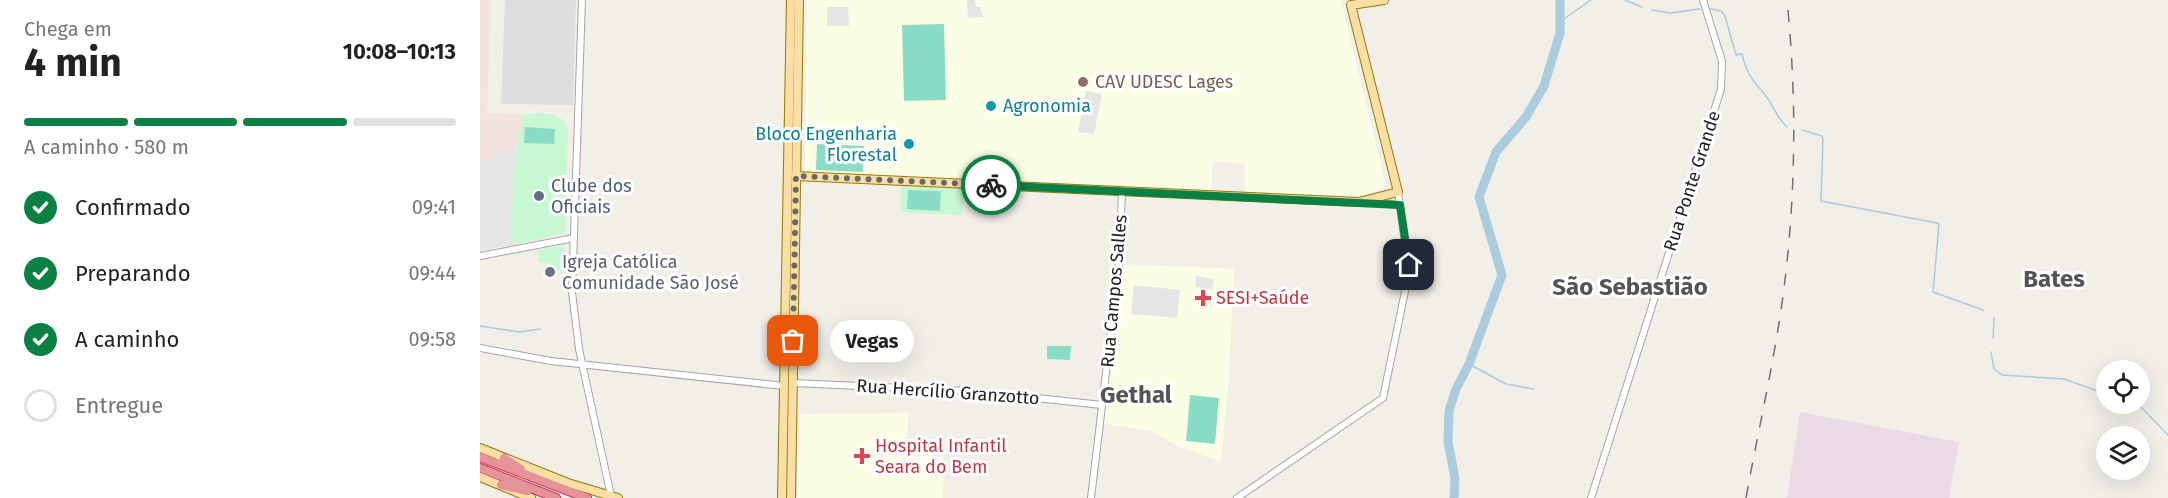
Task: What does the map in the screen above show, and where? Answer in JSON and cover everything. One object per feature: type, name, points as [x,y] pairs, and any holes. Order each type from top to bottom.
[{"type":"highway","points":[[480,457],[587,498]]},
{"type":"highway","points":[[504,458],[539,480]]},
{"type":"highway","points":[[480,468],[556,498]]},
{"type":"highway","points":[[501,486],[543,493]]},
{"type":"main road","points":[[791,0],[788,212],[789,385],[792,417],[791,498]]},
{"type":"main road","points":[[782,498],[784,397],[789,385],[793,341],[799,0]]},
{"type":"main road","points":[[796,176],[1359,202],[1398,192],[1351,6],[1384,0]]},
{"type":"main road","points":[[788,212],[792,206],[792,183],[796,176]]},
{"type":"main road","points":[[784,397],[792,417]]},
{"type":"main road","points":[[480,448],[568,483],[614,497]]},
{"type":"main road","points":[[480,477],[531,498]]},
{"type":"street","points":[[582,0],[572,292],[583,364],[614,497]]},
{"type":"street","name":"Rua Ponte Grande","points":[[1591,498],[1721,89],[1722,61],[1703,0]]},
{"type":"street","name":"Rua Campos Salles","points":[[1091,498],[1119,264],[1122,191]]},
{"type":"street","points":[[1237,498],[1383,398],[1409,273],[1398,192]]},
{"type":"street","points":[[1359,202],[1400,205]]},
{"type":"street","points":[[480,256],[574,238]]},
{"type":"street","name":"Rua Hercílio Granzotto","points":[[480,348],[583,364],[789,385],[970,391],[1102,405]]},
{"type":"shaded area","points":[[480,0],[491,0],[487,113],[524,114],[514,160],[511,232],[513,245],[480,250]]},
{"type":"shaded area","points":[[505,0],[576,0],[573,105],[501,104]]},
{"type":"shaded area","name":"CAV UDESC Lages","points":[[807,0],[1341,0],[1385,182],[1384,188],[1357,197],[1245,192],[1245,164],[1213,161],[1211,191],[805,172]]},
{"type":"shaded area","points":[[967,0],[975,0],[976,7],[980,7],[984,17],[968,18]]},
{"type":"shaded area","points":[[827,7],[848,7],[849,26],[827,26]]},
{"type":"shaded area","points":[[1086,91],[1102,94],[1094,134],[1078,132]]},
{"type":"shaded area","points":[[516,147],[511,232],[513,245],[480,250],[480,162]]},
{"type":"shaded area","points":[[1119,264],[1234,269],[1229,376],[1221,462],[1176,445],[1151,431],[1100,423]]},
{"type":"shaded area","points":[[1196,276],[1214,279],[1212,289],[1195,287]]},
{"type":"shaded area","points":[[1134,285],[1180,290],[1177,318],[1131,314]]},
{"type":"shaded area","points":[[1800,412],[1959,442],[1949,498],[1787,498]]},
{"type":"shaded area","name":"Hospital Infantil Seara do Bem","points":[[909,413],[905,455],[944,457],[943,498],[798,498],[800,414]]},
{"type":"green space","points":[[944,24],[946,100],[904,101],[902,25]]},
{"type":"green space","name":"Clube dos Oficiais","points":[[524,114],[556,115],[561,118],[568,129],[565,233],[513,245],[511,195]]},
{"type":"green space","points":[[525,127],[555,129],[554,144],[524,143]]},
{"type":"green space","points":[[817,144],[864,146],[863,172],[816,170]]},
{"type":"green space","points":[[901,181],[963,184],[962,215],[901,212]]},
{"type":"green space","points":[[908,190],[941,191],[940,211],[907,209]]},
{"type":"green space","points":[[560,246],[568,253],[567,277],[553,264],[539,262],[537,250]]},
{"type":"green space","points":[[1047,346],[1071,346],[1070,360],[1047,359]]},
{"type":"green space","points":[[1190,395],[1219,398],[1215,444],[1186,441]]},
{"type":"waterway","points":[[1454,498],[1455,478],[1448,442],[1449,411],[1502,275],[1479,197],[1496,152],[1526,117],[1544,86],[1560,33],[1560,0]]},
{"type":"waterway","points":[[1561,21],[1591,0]]},
{"type":"waterway","points":[[1625,0],[1642,7]]},
{"type":"waterway","points":[[1652,10],[1670,13],[1700,9]]},
{"type":"waterway","points":[[1711,9],[1721,11],[1725,16],[1736,55],[1742,54],[1752,79],[1787,127]]},
{"type":"waterway","points":[[1802,130],[1822,136],[1823,139],[1821,201],[1939,224],[1933,292],[1983,310]]},
{"type":"waterway","points":[[1993,338],[1994,318]]},
{"type":"waterway","points":[[480,326],[520,332],[540,329]]},
{"type":"waterway","points":[[1991,352],[1994,369],[2002,375],[2064,379],[2096,390]]},
{"type":"waterway","points":[[1469,364],[1506,384],[1534,389]]},
{"type":"waterway","points":[[2148,414],[2168,435]]},
{"type":"railway","points":[[1746,498],[1771,372],[1791,222],[1794,111],[1787,0]]},
{"type":"way so far","points":[[793,341],[796,176],[991,185]]},
{"type":"place","name":"CAV UDESC Lages","points":[[1083,82]]},
{"type":"place","name":"Agronomia","points":[[991,106]]},
{"type":"place","name":"Bloco Engenharia Florestal","points":[[909,144]]},
{"type":"place","name":"Clube dos Oficiais","points":[[539,196]]},
{"type":"place","name":"Igreja Católica Comunidade São José","points":[[550,272]]},
{"type":"place","name":"SESI+Saúde","points":[[1203,298]]},
{"type":"place","name":"Vegas","points":[[793,341]]},
{"type":"place","name":"Hospital Infantil Seara do Bem","points":[[862,456]]},
{"type":"district","name":"Bates","points":[[2054,279]]},
{"type":"district","name":"São Sebastião","points":[[1630,287]]},
{"type":"district","name":"Gethal","points":[[1136,395]]},
{"type":"route","points":[[991,185],[1400,205],[1409,265]]}]
